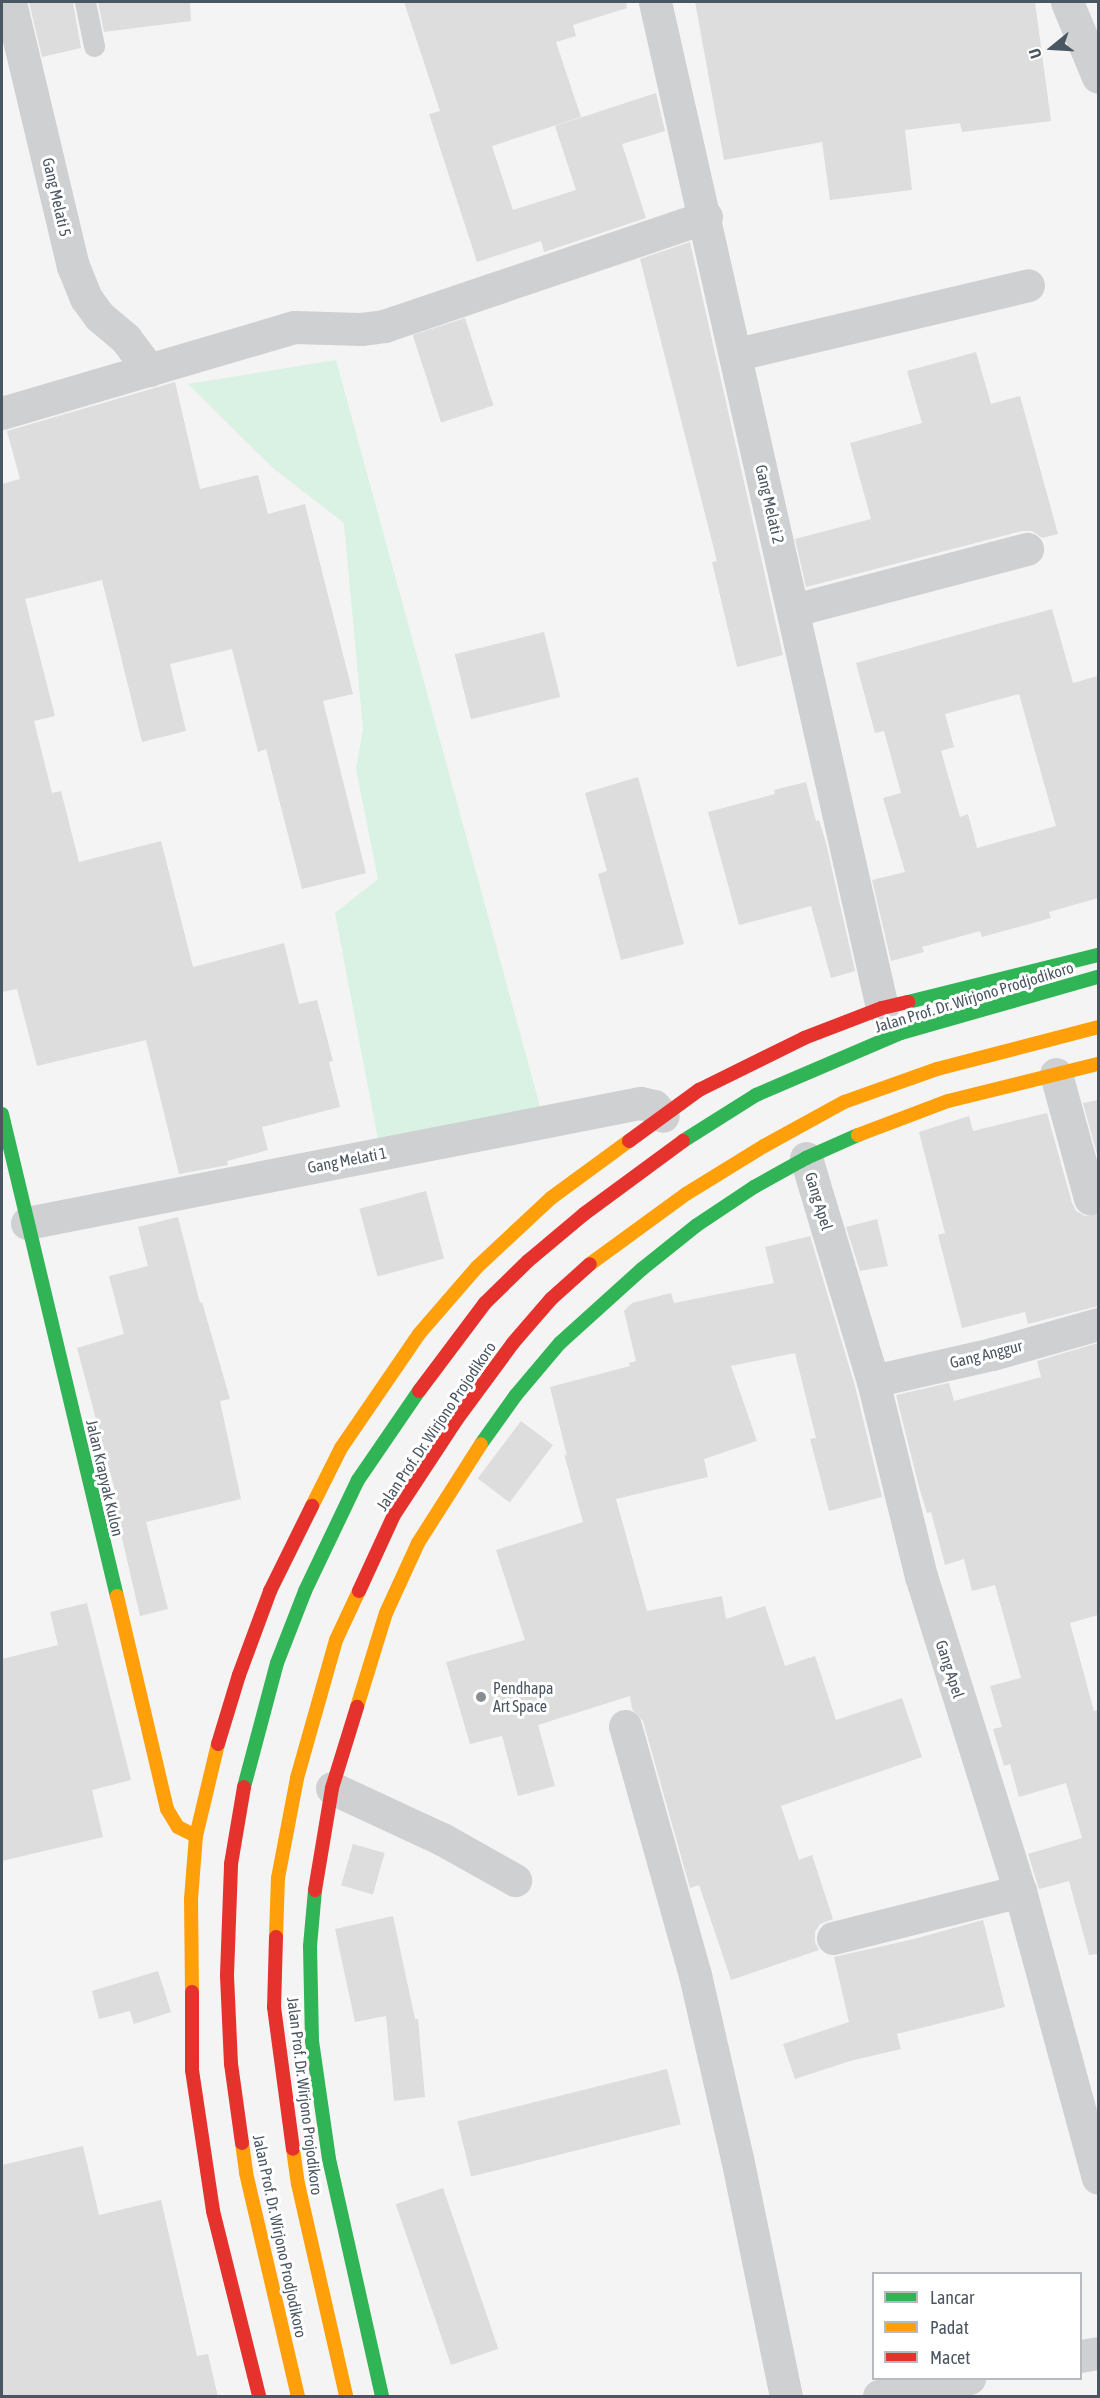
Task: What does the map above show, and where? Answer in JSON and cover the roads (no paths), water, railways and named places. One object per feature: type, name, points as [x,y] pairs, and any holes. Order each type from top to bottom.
[{"type":"main road","points":[[259,2397],[213,2211],[192,2070],[191,1899],[196,1836],[211,1766],[239,1675],[266,1601],[341,1448],[419,1334],[477,1267],[551,1198],[663,1116],[710,1085],[804,1038],[882,1008],[1098,955]]},
{"type":"main road","name":"Jalan Prof. Dr. Wirjono Prodjodikoro","points":[[298,2397],[246,2173],[231,2064],[227,1975],[231,1864],[244,1778],[277,1663],[305,1591],[358,1480],[415,1394],[485,1303],[528,1262],[585,1214],[689,1137],[756,1095],[901,1033],[1098,977]]},
{"type":"main road","name":"Jalan Prof. Dr. Wirjono Projodikoro","points":[[346,2397],[297,2184],[274,2007],[278,1878],[297,1779],[336,1640],[394,1515],[464,1410],[513,1343],[551,1299],[602,1253],[686,1194],[764,1146],[844,1102],[937,1069],[1098,1027]]},
{"type":"main road","points":[[382,2397],[329,2159],[312,2041],[309,1946],[318,1862],[332,1788],[386,1612],[418,1543],[464,1469],[516,1395],[560,1343],[642,1269],[697,1225],[806,1158],[877,1126],[948,1101],[1098,1064]]},
{"type":"main road","name":"Jalan Krapyak Kulon","points":[[2,1114],[167,1809],[178,1827],[196,1836]]},
{"type":"street","name":"Gang Melati 5","points":[[10,2],[73,266],[86,298],[99,316],[126,339],[149,370]]},
{"type":"street","name":"Gang Melati 2","points":[[656,2],[882,1008]]},
{"type":"street","points":[[1067,2],[1098,77]]},
{"type":"street","points":[[2,413],[294,327],[361,329],[384,326],[706,217]]},
{"type":"street","points":[[736,354],[1028,285]]},
{"type":"street","points":[[794,610],[1027,549]]},
{"type":"street","points":[[1056,1074],[1090,1198]]},
{"type":"street","name":"Gang Melati 1","points":[[27,1223],[640,1103],[654,1106],[663,1116]]},
{"type":"street","name":"Gang Apel","points":[[806,1158],[873,1381],[921,1576],[1020,1890],[1098,2178]]},
{"type":"street","name":"Gang Anggur","points":[[873,1381],[992,1354],[1098,1324]]},
{"type":"street","points":[[625,1726],[695,1975],[737,2158],[786,2397]]},
{"type":"street","points":[[332,1788],[442,1839],[515,1880]]},
{"type":"street","points":[[833,1938],[1020,1890]]},
{"type":"street","points":[[1082,2356],[1098,2353]]},
{"type":"street","points":[[879,2397],[964,2380]]},
{"type":"lane","points":[[85,2],[94,46]]},
{"type":"place","name":"Pendhapa Art Space","points":[[481,1697]]}]
